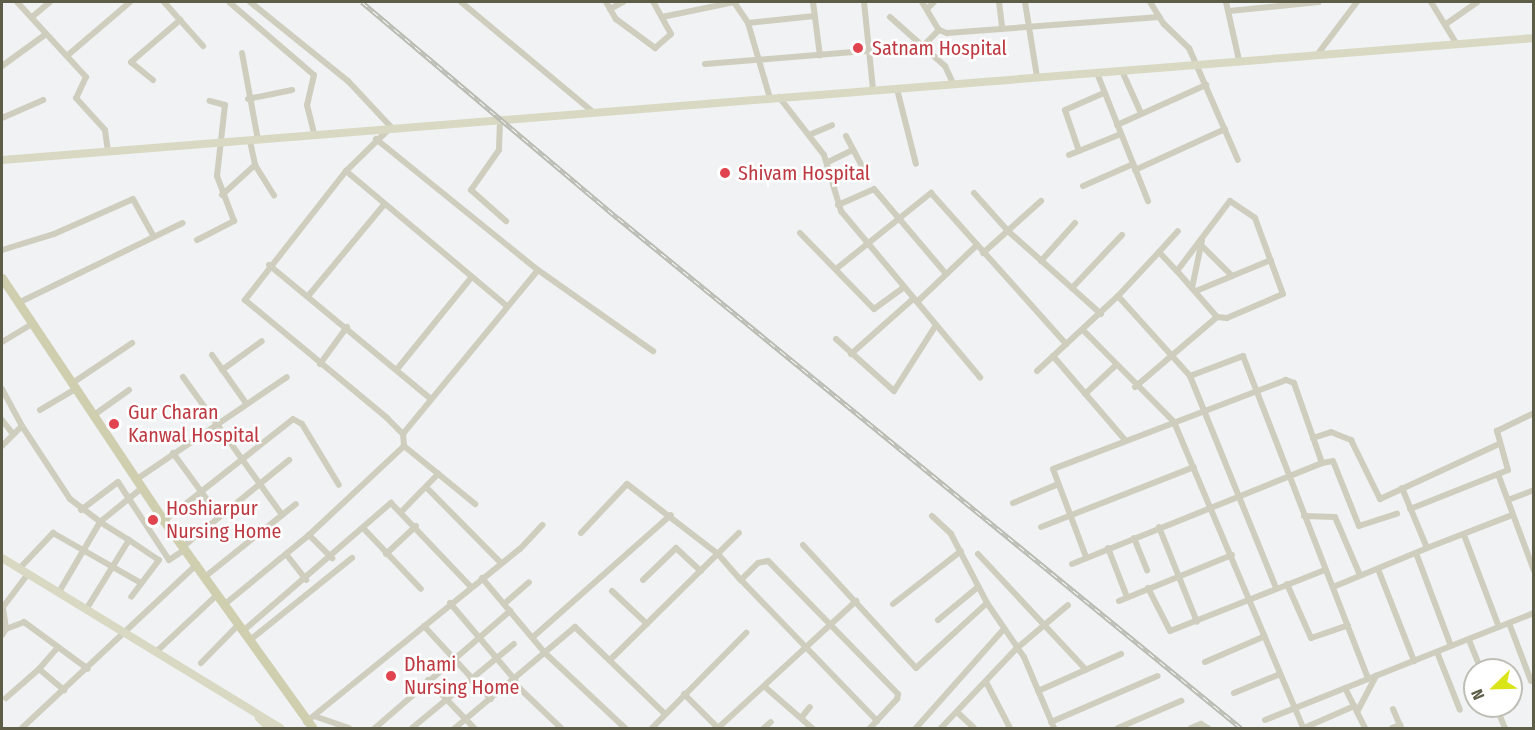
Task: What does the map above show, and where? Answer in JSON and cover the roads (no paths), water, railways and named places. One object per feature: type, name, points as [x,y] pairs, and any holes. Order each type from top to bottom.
[{"type":"main road","points":[[2,160],[391,127],[594,113],[873,88],[897,89],[1533,38]]},
{"type":"main road","points":[[2,278],[76,385],[164,521],[206,576],[308,721]]},
{"type":"main road","points":[[2,558],[87,608],[280,729]]},
{"type":"main road","points":[[259,717],[269,729]]},
{"type":"street","points":[[17,2],[86,77],[76,98],[105,130],[108,151]]},
{"type":"street","points":[[32,17],[50,2]]},
{"type":"street","points":[[68,55],[130,2]]},
{"type":"street","points":[[164,2],[203,46]]},
{"type":"street","points":[[229,2],[314,75],[308,105],[314,134]]},
{"type":"street","points":[[250,2],[348,81],[391,127],[376,139],[346,171],[269,265],[246,295],[247,304],[403,434]]},
{"type":"street","points":[[461,2],[594,113]]},
{"type":"street","points":[[606,2],[616,19],[655,48],[670,38],[653,2]]},
{"type":"street","points":[[610,9],[623,2]]},
{"type":"street","points":[[662,17],[734,2],[748,23],[774,98],[809,135],[828,162],[838,205],[868,244],[981,377]]},
{"type":"street","points":[[813,2],[820,56]]},
{"type":"street","points":[[864,2],[873,88]]},
{"type":"street","points":[[922,2],[939,30]]},
{"type":"street","points":[[927,9],[934,2]]},
{"type":"street","points":[[999,2],[1002,28]]},
{"type":"street","points":[[1025,2],[1027,26],[1037,77]]},
{"type":"street","points":[[1150,2],[1159,17],[1186,44],[1197,64],[1238,160]]},
{"type":"street","points":[[1226,2],[1239,60]]},
{"type":"street","points":[[1229,10],[1319,2]]},
{"type":"street","points":[[1346,2],[1351,9]]},
{"type":"street","points":[[1317,56],[1357,2]]},
{"type":"street","points":[[1431,2],[1456,43]]},
{"type":"street","points":[[1446,24],[1477,2]]},
{"type":"street","points":[[748,23],[815,16]]},
{"type":"street","points":[[890,17],[947,69],[953,83]]},
{"type":"street","points":[[923,46],[939,30],[1159,17]]},
{"type":"street","points":[[153,80],[131,62],[180,20]]},
{"type":"street","points":[[2,66],[46,34]]},
{"type":"street","points":[[705,64],[868,51]]},
{"type":"street","points":[[242,53],[254,140],[255,165],[274,195]]},
{"type":"street","points":[[1122,71],[1141,113]]},
{"type":"street","points":[[1097,73],[1148,201]]},
{"type":"street","points":[[1117,125],[1206,85]]},
{"type":"street","points":[[897,89],[916,164]]},
{"type":"street","points":[[248,99],[292,90]]},
{"type":"street","points":[[1079,151],[1065,110],[1104,93]]},
{"type":"street","points":[[2,118],[43,100]]},
{"type":"street","points":[[197,240],[234,221],[222,195],[217,142],[225,105],[210,101]]},
{"type":"street","points":[[500,120],[499,150],[471,190],[506,221]]},
{"type":"street","points":[[809,135],[832,125]]},
{"type":"street","points":[[1083,186],[1225,129]]},
{"type":"street","points":[[1069,155],[1121,134]]},
{"type":"street","points":[[846,136],[864,170]]},
{"type":"street","points":[[376,139],[538,270],[653,351]]},
{"type":"street","points":[[828,162],[853,150]]},
{"type":"street","points":[[222,195],[255,165]]},
{"type":"street","points":[[346,171],[383,206],[507,306]]},
{"type":"street","points":[[838,205],[874,189],[946,274]]},
{"type":"street","points":[[836,269],[931,193],[983,254],[1066,344]]},
{"type":"street","points":[[974,193],[1008,231],[1101,314]]},
{"type":"street","points":[[2,250],[19,241],[48,236],[133,199],[154,237]]},
{"type":"street","points":[[983,254],[1041,201]]},
{"type":"street","points":[[1159,252],[1217,317],[1227,318],[1282,297],[1255,218],[1230,201],[1202,243],[1178,271]]},
{"type":"street","points":[[309,295],[383,206]]},
{"type":"street","points":[[18,303],[183,223]]},
{"type":"street","points":[[1041,261],[1075,224]]},
{"type":"street","points":[[1037,371],[1101,314],[1178,231]]},
{"type":"street","points":[[800,233],[874,309],[904,287]]},
{"type":"street","points":[[1072,288],[1122,235]]},
{"type":"street","points":[[1202,243],[1232,276]]},
{"type":"street","points":[[1194,289],[1202,243]]},
{"type":"street","points":[[851,354],[976,246]]},
{"type":"street","points":[[1194,289],[1271,260]]},
{"type":"street","points":[[269,265],[398,368],[431,399]]},
{"type":"street","points":[[475,504],[404,446],[403,434],[538,270]]},
{"type":"street","points":[[398,368],[471,278]]},
{"type":"street","points":[[1118,296],[1190,375],[1202,412],[1276,588]]},
{"type":"street","points":[[1135,387],[1217,317]]},
{"type":"street","points":[[2,342],[32,324]]},
{"type":"street","points":[[836,339],[894,391],[936,325]]},
{"type":"street","points":[[320,364],[347,327]]},
{"type":"street","points":[[1083,330],[1135,387],[1174,422],[1232,555],[1303,729],[1355,709],[1376,675]]},
{"type":"street","points":[[222,370],[262,341]]},
{"type":"street","points":[[40,410],[132,343]]},
{"type":"street","points":[[212,355],[246,403]]},
{"type":"street","points":[[1053,356],[1125,440]]},
{"type":"street","points":[[1190,375],[1243,356],[1368,678]]},
{"type":"street","points":[[1085,394],[1115,366]]},
{"type":"street","points":[[59,592],[100,522],[129,499],[140,483],[173,453],[286,376]]},
{"type":"street","points":[[183,377],[282,515]]},
{"type":"street","points":[[1086,557],[1056,484],[1053,470],[1125,440],[1257,391],[1291,381],[1322,463]]},
{"type":"street","points":[[2,389],[22,426],[81,510],[159,560],[169,560],[185,548],[219,516],[289,460]]},
{"type":"street","points":[[94,415],[129,390]]},
{"type":"street","points":[[1410,509],[1509,468],[1499,444],[1499,427],[1533,412]]},
{"type":"street","points":[[164,521],[290,420],[298,419],[339,485]]},
{"type":"street","points":[[2,420],[13,434]]},
{"type":"street","points":[[2,446],[22,426]]},
{"type":"street","points":[[1313,438],[1331,432],[1351,440],[1377,498],[1499,444]]},
{"type":"street","points":[[225,604],[309,535],[404,446]]},
{"type":"street","points":[[173,453],[219,516]]},
{"type":"street","points":[[1071,564],[1236,495],[1322,463],[1334,463],[1359,526],[1397,514]]},
{"type":"street","points":[[1041,527],[1194,467]]},
{"type":"street","points":[[402,511],[438,474]]},
{"type":"street","points":[[1498,474],[1533,571]]},
{"type":"street","points":[[81,510],[114,483],[129,499],[169,560]]},
{"type":"street","points":[[581,532],[624,484],[670,515],[718,554],[804,649],[877,721]]},
{"type":"street","points":[[1012,503],[1056,484]]},
{"type":"street","points":[[426,487],[501,563]]},
{"type":"street","points":[[1402,488],[1426,548]]},
{"type":"street","points":[[1508,500],[1533,490]]},
{"type":"street","points":[[201,663],[241,628],[306,580],[392,503],[402,511],[470,586]]},
{"type":"street","points":[[206,576],[296,504]]},
{"type":"street","points":[[533,637],[670,515]]},
{"type":"street","points":[[1333,587],[1512,515]]},
{"type":"street","points":[[932,516],[961,551],[978,587],[1016,649],[1053,725],[1158,676]]},
{"type":"street","points":[[1304,516],[1335,517],[1360,575]]},
{"type":"street","points":[[308,721],[470,586],[501,563],[542,525]]},
{"type":"street","points":[[386,554],[416,526]]},
{"type":"street","points":[[1159,527],[1197,622]]},
{"type":"street","points":[[364,530],[421,589]]},
{"type":"street","points":[[610,660],[738,532]]},
{"type":"street","points":[[19,569],[51,534],[141,583]]},
{"type":"street","points":[[309,535],[332,558]]},
{"type":"street","points":[[1464,535],[1498,627]]},
{"type":"street","points":[[1134,538],[1146,571]]},
{"type":"street","points":[[87,608],[129,540]]},
{"type":"street","points":[[803,545],[916,668],[987,603]]},
{"type":"street","points":[[643,580],[676,548],[701,571]]},
{"type":"street","points":[[1108,548],[1127,597]]},
{"type":"street","points":[[893,604],[961,551]]},
{"type":"street","points":[[1416,553],[1451,646]]},
{"type":"street","points":[[286,554],[306,580]]},
{"type":"street","points":[[978,554],[1086,670]]},
{"type":"street","points":[[1119,601],[1178,575],[1232,555]]},
{"type":"street","points":[[250,640],[352,558]]},
{"type":"street","points":[[131,597],[159,560]]},
{"type":"street","points":[[741,580],[761,561],[768,561],[827,626],[898,694],[870,729]]},
{"type":"street","points":[[22,729],[197,564]]},
{"type":"street","points":[[1378,569],[1414,661]]},
{"type":"street","points":[[1148,588],[1168,630],[1197,622],[1325,570]]},
{"type":"street","points":[[6,629],[3,608],[28,574]]},
{"type":"street","points":[[482,578],[545,653],[625,729]]},
{"type":"street","points":[[504,604],[529,582]]},
{"type":"street","points":[[1287,584],[1311,638],[1348,626]]},
{"type":"street","points":[[938,620],[978,587]]},
{"type":"street","points":[[612,591],[647,624]]},
{"type":"street","points":[[156,652],[218,594]]},
{"type":"street","points":[[684,694],[718,728],[856,601]]},
{"type":"street","points":[[450,603],[514,681],[561,729]]},
{"type":"street","points":[[941,729],[1016,649],[1068,605]]},
{"type":"street","points":[[375,729],[453,657],[510,611]]},
{"type":"street","points":[[1266,720],[1533,613]]},
{"type":"street","points":[[2,635],[6,629],[24,622],[88,669]]},
{"type":"street","points":[[1509,623],[1531,681]]},
{"type":"street","points":[[424,626],[490,699]]},
{"type":"street","points":[[455,729],[575,627],[665,714]]},
{"type":"street","points":[[916,729],[1003,630]]},
{"type":"street","points":[[652,729],[746,633]]},
{"type":"street","points":[[1205,662],[1265,636]]},
{"type":"street","points":[[1469,640],[1476,658]]},
{"type":"street","points":[[412,729],[514,644]]},
{"type":"street","points":[[6,698],[39,669],[58,648]]},
{"type":"street","points":[[1437,652],[1460,710]]},
{"type":"street","points":[[1038,691],[1121,654]]},
{"type":"street","points":[[39,669],[64,690]]},
{"type":"street","points":[[1234,693],[1280,674]]},
{"type":"street","points":[[428,680],[474,729]]},
{"type":"street","points":[[986,682],[1010,729]]},
{"type":"street","points":[[765,687],[812,729]]},
{"type":"street","points":[[1345,688],[1365,729]]},
{"type":"street","points":[[1118,729],[1181,701]]},
{"type":"street","points":[[801,718],[810,707]]},
{"type":"street","points":[[1392,729],[1401,727],[1393,709]]},
{"type":"street","points":[[957,712],[974,729]]},
{"type":"street","points":[[308,721],[349,729]]},
{"type":"street","points":[[764,729],[771,722]]},
{"type":"street","points":[[1191,729],[1201,724],[1208,729]]},
{"type":"railway","points":[[362,2],[618,218],[1241,728]]},
{"type":"place","name":"Satnam Hospital","points":[[858,48]]},
{"type":"place","name":"Shivam Hospital","points":[[725,173]]},
{"type":"place","name":"Gur Charan Kanwal Hospital","points":[[114,424]]},
{"type":"place","name":"Hoshiarpur Nursing Home","points":[[153,520]]},
{"type":"place","name":"Dhami Nursing Home","points":[[391,676]]}]
